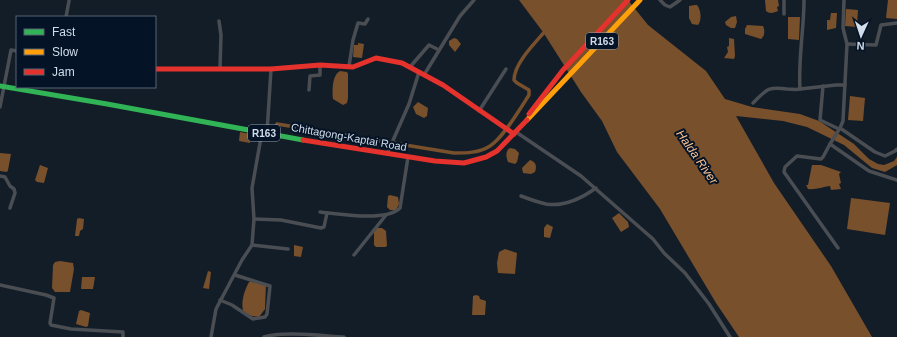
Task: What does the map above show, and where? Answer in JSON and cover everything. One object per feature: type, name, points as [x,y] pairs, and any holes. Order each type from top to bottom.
[{"type":"main road","name":"R163","points":[[516,132],[563,70],[628,0]]},
{"type":"main road","name":"R163","points":[[516,132],[639,1]]},
{"type":"main road","points":[[156,69],[271,69],[320,65],[357,66],[376,58],[402,63],[410,67],[443,85],[479,111],[516,132]]},
{"type":"main road","name":"Chittagong-Kaptai Road","points":[[2,87],[107,104],[387,154],[449,163],[464,163],[486,157],[497,151],[516,132]]},
{"type":"street","points":[[387,154],[421,74],[439,50],[460,16],[474,0]]},
{"type":"street","points":[[660,0],[665,5],[670,7],[680,0]]},
{"type":"street","points":[[784,0],[784,14]]},
{"type":"street","points":[[800,89],[799,73],[804,21],[804,0]]},
{"type":"street","points":[[838,248],[784,170],[797,156],[823,158],[843,121],[848,44],[843,28],[844,0]]},
{"type":"street","points":[[66,16],[68,1]]},
{"type":"street","points":[[349,66],[353,40],[358,22],[365,24],[368,18]]},
{"type":"street","points":[[219,21],[221,35],[220,68]]},
{"type":"street","points":[[848,44],[876,45],[882,25],[897,23]]},
{"type":"street","points":[[410,67],[429,45],[439,50]]},
{"type":"street","points":[[0,107],[2,87],[12,50],[16,51]]},
{"type":"street","points":[[309,90],[310,76],[320,75],[320,65]]},
{"type":"street","points":[[211,337],[216,309],[220,300],[252,245],[254,220],[252,188],[265,133],[271,69]]},
{"type":"street","points":[[479,111],[506,69]]},
{"type":"street","points":[[753,103],[764,92],[775,87],[800,89],[845,85]]},
{"type":"street","points":[[823,86],[820,120],[875,152],[885,156],[897,149]]},
{"type":"street","points":[[516,132],[581,176],[653,239],[664,254],[685,274],[709,304],[730,337]]},
{"type":"street","points":[[830,144],[869,171],[897,180]]},
{"type":"street","points":[[320,212],[363,216],[395,213],[400,208],[408,157]]},
{"type":"street","points":[[0,176],[5,177],[10,186],[14,189],[10,208]]},
{"type":"street","points":[[521,196],[547,204],[560,203],[575,201],[596,188]]},
{"type":"street","points":[[254,220],[281,220],[321,228],[324,227],[327,213]]},
{"type":"street","points":[[354,255],[386,215]]},
{"type":"street","points":[[252,245],[288,249]]},
{"type":"street","points":[[220,300],[232,305],[253,319],[265,317],[267,314],[270,286],[235,275]]},
{"type":"street","points":[[0,285],[54,298],[50,323],[51,325],[71,329],[123,332],[123,337]]},
{"type":"street","points":[[264,337],[269,335],[287,334],[344,337]]},
{"type":"water","name":"Halda River","points":[[519,0],[628,0],[648,25],[706,71],[725,99],[752,107],[800,114],[819,121],[854,144],[869,159],[878,164],[884,165],[894,161],[897,157],[897,165],[885,172],[872,168],[844,145],[807,127],[783,121],[736,116],[774,183],[831,266],[872,337],[739,337],[716,303],[660,209],[617,152],[602,121],[581,92],[543,32]]},
{"type":"water","points":[[765,0],[778,0],[778,11],[769,13],[766,11]]},
{"type":"water","points":[[888,0],[897,0],[897,19],[886,18]]},
{"type":"water","points":[[697,5],[700,12],[700,20],[698,25],[692,24],[689,18],[689,6]]},
{"type":"water","points":[[846,9],[858,10],[857,27],[845,26]]},
{"type":"water","points":[[831,13],[837,13],[836,28],[827,30],[827,20],[830,20]]},
{"type":"water","points":[[736,16],[737,22],[735,28],[731,28],[726,25],[725,22],[731,17]]},
{"type":"water","points":[[788,17],[800,17],[799,40],[788,39]]},
{"type":"water","points":[[747,25],[763,26],[764,33],[762,38],[761,39],[745,34]]},
{"type":"water","points":[[454,38],[461,44],[455,52],[449,45],[449,41]]},
{"type":"water","points":[[729,38],[734,39],[734,59],[724,58],[728,52],[727,47],[729,46]]},
{"type":"water","points":[[358,43],[364,44],[362,58],[353,57],[354,45],[358,45]]},
{"type":"water","points":[[340,71],[347,72],[348,74],[348,98],[347,103],[343,105],[333,99],[335,76]]},
{"type":"water","points":[[850,96],[865,98],[863,121],[848,120]]},
{"type":"water","points":[[418,102],[428,108],[427,116],[424,118],[416,114],[413,107]]},
{"type":"water","points":[[240,132],[251,134],[250,143],[239,141]]},
{"type":"water","points":[[510,148],[515,149],[519,153],[515,164],[508,162],[507,160],[507,152]]},
{"type":"water","points":[[0,153],[11,154],[7,172],[0,171]]},
{"type":"water","points":[[530,160],[536,164],[535,172],[531,174],[523,173],[522,168]]},
{"type":"water","points":[[40,165],[48,168],[44,183],[37,182],[35,180]]},
{"type":"water","points":[[812,165],[821,165],[841,172],[839,174],[841,183],[839,184],[841,189],[831,190],[830,186],[808,189],[806,185],[808,185]]},
{"type":"water","points":[[388,196],[398,197],[399,204],[396,210],[390,210],[387,207]]},
{"type":"water","points":[[851,198],[890,203],[885,235],[847,229]]},
{"type":"water","points":[[619,213],[628,222],[629,227],[621,232],[612,218]]},
{"type":"water","points":[[77,219],[84,219],[83,229],[80,231],[79,236],[75,236]]},
{"type":"water","points":[[547,224],[553,227],[550,238],[544,237],[544,228]]},
{"type":"water","points":[[377,228],[382,228],[386,231],[387,246],[385,247],[376,247],[374,245],[374,232]]},
{"type":"water","points":[[294,245],[303,247],[301,257],[294,256]]},
{"type":"water","points":[[505,249],[517,253],[515,274],[498,273],[497,263],[499,252]]},
{"type":"water","points":[[60,261],[73,263],[74,269],[70,292],[55,292],[52,288],[53,265],[55,262]]},
{"type":"water","points":[[208,271],[211,272],[209,289],[203,288]]},
{"type":"water","points":[[82,277],[95,277],[93,289],[81,289]]},
{"type":"water","points":[[249,282],[266,284],[265,309],[259,317],[244,313],[242,306],[243,298]]},
{"type":"water","points":[[473,296],[479,296],[480,299],[486,301],[485,315],[472,315]]},
{"type":"water","points":[[81,310],[90,313],[88,326],[86,327],[76,324],[79,311]]},
{"type":"waterway","points":[[277,124],[454,153],[468,153],[481,150],[490,146],[500,137],[529,95],[529,90],[514,80],[515,73],[526,53],[547,29]]},
{"type":"traffic: fast","points":[[0,86],[303,140]]},
{"type":"traffic: slow","points":[[527,120],[640,0]]},
{"type":"traffic: jam","points":[[529,114],[563,70],[628,0]]},
{"type":"traffic: jam","points":[[156,69],[271,69],[320,65],[353,67],[376,58],[402,63],[443,85],[514,134]]},
{"type":"traffic: jam","points":[[303,140],[435,161],[464,163],[486,157],[497,151],[527,120]]}]
